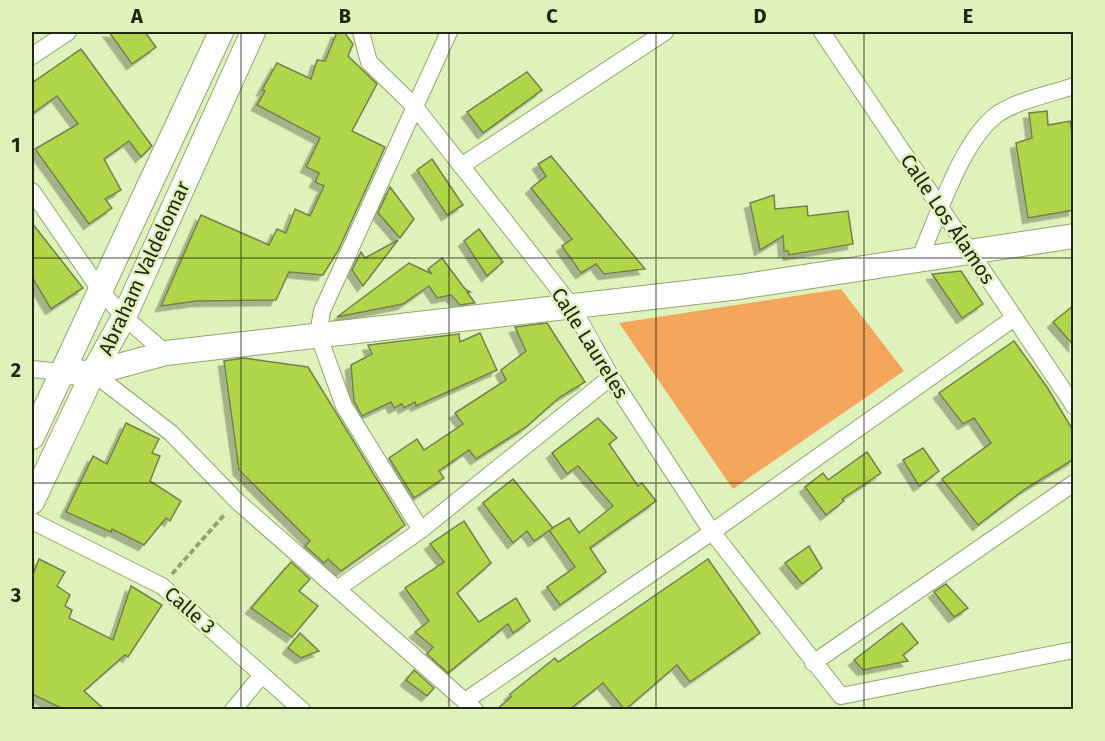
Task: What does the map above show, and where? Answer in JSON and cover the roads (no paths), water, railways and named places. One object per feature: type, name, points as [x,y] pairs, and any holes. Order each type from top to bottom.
[{"type":"street","points":[[32,56],[68,32]]},
{"type":"street","name":"Abraham Valdelomar","points":[[32,437],[221,32]]},
{"type":"street","name":"Abraham Valdelomar","points":[[32,502],[93,373],[124,317],[252,32]]},
{"type":"street","name":"Calle Laureles","points":[[361,32],[369,62],[414,107],[571,305],[611,377],[712,532],[841,696],[1074,650]]},
{"type":"street","points":[[421,530],[344,406],[318,334],[322,311],[449,32]]},
{"type":"street","points":[[461,166],[665,32]]},
{"type":"street","name":"Calle Los Álamos","points":[[822,32],[1074,406]]},
{"type":"street","points":[[918,262],[965,152],[982,126],[1001,112],[1074,86]]},
{"type":"street","points":[[32,191],[100,290],[124,317],[166,353]]},
{"type":"street","points":[[32,369],[93,373],[166,353],[739,287],[971,254],[1074,236]]},
{"type":"street","points":[[93,373],[171,434],[237,501],[470,705],[1014,318]]},
{"type":"street","points":[[337,589],[421,530],[611,377]]},
{"type":"street","points":[[813,663],[1074,483]]},
{"type":"street","name":"Calle 3","points":[[32,521],[162,586],[302,710]]},
{"type":"street","points":[[232,710],[262,675]]}]
